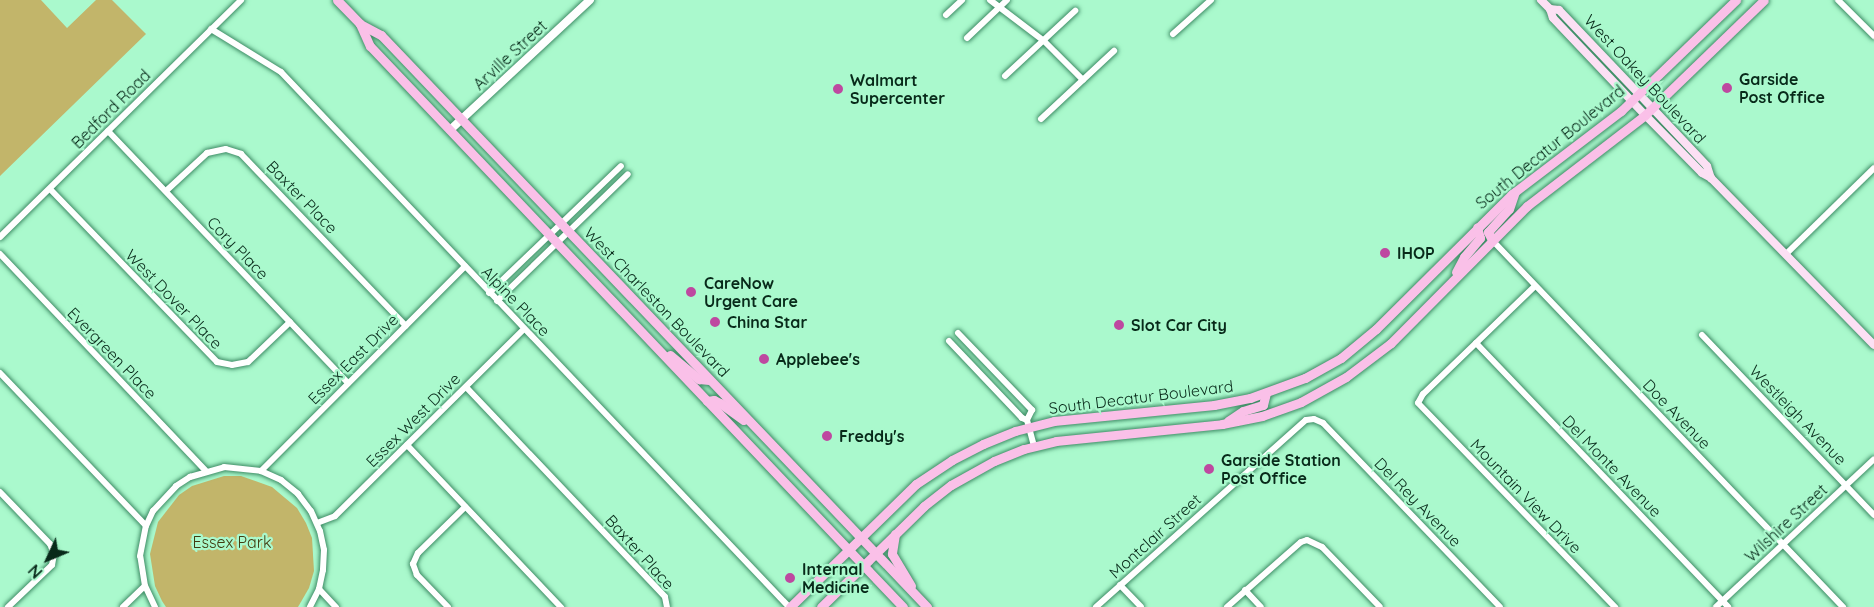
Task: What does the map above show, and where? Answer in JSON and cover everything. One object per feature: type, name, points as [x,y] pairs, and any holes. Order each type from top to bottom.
[{"type":"main road","name":"West Charleston Boulevard","points":[[337,0],[360,24],[381,35],[462,119],[647,337],[903,607]]},
{"type":"main road","name":"West Oakey Boulevard","points":[[1541,0],[1550,9],[1553,18],[1631,101],[1702,173],[1711,178],[1874,345]]},
{"type":"main road","name":"South Decatur Boulevard","points":[[789,607],[916,484],[971,449],[1028,423],[1214,405],[1266,393],[1318,371],[1359,344],[1516,190],[1631,101],[1736,0]]},
{"type":"main road","name":"South Decatur Boulevard","points":[[821,607],[930,500],[961,478],[1006,456],[1035,446],[1068,439],[1224,424],[1281,409],[1324,390],[1346,377],[1391,343],[1492,240],[1537,198],[1613,142],[1653,108],[1763,1]]},
{"type":"main road","name":"West Oakey Boulevard","points":[[1550,9],[1559,10],[1653,108],[1707,166],[1711,178]]},
{"type":"main road","name":"West Charleston Boulevard","points":[[360,24],[370,46],[450,130],[710,380],[927,607]]},
{"type":"main road","points":[[1492,240],[1488,232],[1509,209],[1516,190]]},
{"type":"main road","points":[[1453,280],[1464,257],[1480,238],[1477,227]]},
{"type":"main road","points":[[647,337],[699,379],[710,380]]},
{"type":"main road","points":[[1224,424],[1243,411],[1263,405],[1266,393]]},
{"type":"main road","points":[[707,401],[720,403],[755,428]]},
{"type":"main road","points":[[896,532],[891,554],[906,574],[914,593]]},
{"type":"street","name":"Bedford Road","points":[[0,237],[241,0]]},
{"type":"street","name":"Arville Street","points":[[450,130],[590,0]]},
{"type":"street","points":[[946,15],[962,0]]},
{"type":"street","points":[[990,0],[1044,40],[1083,80]]},
{"type":"street","points":[[967,38],[1007,0]]},
{"type":"street","points":[[1173,34],[1211,0]]},
{"type":"street","points":[[1838,0],[1874,36]]},
{"type":"street","points":[[1005,76],[1075,11]]},
{"type":"street","name":"Alpine Place","points":[[212,29],[281,72],[789,607]]},
{"type":"street","points":[[1041,119],[1114,51]]},
{"type":"street","name":"Cory Place","points":[[108,131],[348,383]]},
{"type":"street","name":"Baxter Place","points":[[166,191],[202,156],[214,149],[226,149],[241,154],[406,326]]},
{"type":"street","points":[[489,292],[621,166]]},
{"type":"street","points":[[1786,254],[1874,168]]},
{"type":"street","points":[[497,301],[628,174]]},
{"type":"street","name":"West Dover Place","points":[[50,189],[217,362],[232,365],[248,362],[290,322]]},
{"type":"street","name":"Doe Avenue","points":[[1492,240],[1843,607]]},
{"type":"street","name":"Evergreen Place","points":[[0,254],[205,470]]},
{"type":"street","name":"Essex East Drive","points":[[261,471],[465,266]]},
{"type":"street","points":[[1476,343],[1535,286]]},
{"type":"street","name":"Essex West Drive","points":[[317,523],[335,516],[524,329]]},
{"type":"street","points":[[958,333],[1032,410],[1028,423],[1035,446]]},
{"type":"street","name":"Westleigh Avenue","points":[[1702,335],[1874,515]]},
{"type":"street","points":[[949,341],[1028,423]]},
{"type":"street","name":"Mountain View Drive","points":[[1476,343],[1423,394],[1418,403],[1615,607]]},
{"type":"street","name":"Del Monte Avenue","points":[[1476,343],[1728,607]]},
{"type":"street","points":[[0,373],[146,526]]},
{"type":"street","name":"Baxter Place","points":[[465,387],[664,597],[667,607]]},
{"type":"street","name":"Montclair Street","points":[[1096,607],[1305,420],[1314,419]]},
{"type":"street","name":"Del Rey Avenue","points":[[1314,419],[1323,423],[1500,607]]},
{"type":"street","points":[[407,445],[561,607]]},
{"type":"street","name":"Wilshire Street","points":[[1716,607],[1874,459]]},
{"type":"street","points":[[155,607],[145,586],[141,556],[146,526],[153,511],[169,492],[190,477],[205,470],[224,467],[261,471],[281,480],[298,494],[317,523],[324,550],[324,570],[319,589],[310,607]]},
{"type":"street","points":[[0,492],[50,544],[54,554],[52,565],[8,607]]},
{"type":"street","points":[[448,607],[417,574],[413,564],[417,553],[465,507]]},
{"type":"street","points":[[1227,607],[1301,542],[1307,540],[1322,547],[1380,607]]},
{"type":"street","points":[[1120,585],[1142,607]]},
{"type":"street","points":[[123,607],[145,586]]},
{"type":"street","points":[[319,589],[336,607]]},
{"type":"street","points":[[1245,590],[1261,607]]},
{"type":"green space","points":[[0,0],[41,0],[67,28],[96,0],[112,0],[146,34],[0,176]]},
{"type":"green space","name":"Essex Park","points":[[224,476],[241,476],[272,487],[297,508],[306,523],[312,538],[314,571],[309,588],[298,607],[166,607],[162,601],[155,586],[150,554],[158,522],[179,495],[192,486]]},
{"type":"place","name":"Garside Post Office","points":[[1727,88]]},
{"type":"place","name":"Walmart Supercenter","points":[[838,89]]},
{"type":"place","name":"IHOP","points":[[1385,253]]},
{"type":"place","name":"CareNow Urgent Care","points":[[691,292]]},
{"type":"place","name":"China Star","points":[[715,322]]},
{"type":"place","name":"Slot Car City","points":[[1119,325]]},
{"type":"place","name":"Applebee's","points":[[764,359]]},
{"type":"place","name":"Freddy's","points":[[827,436]]},
{"type":"place","name":"Garside Station Post Office","points":[[1209,469]]},
{"type":"place","name":"Internal Medicine","points":[[790,578]]}]
